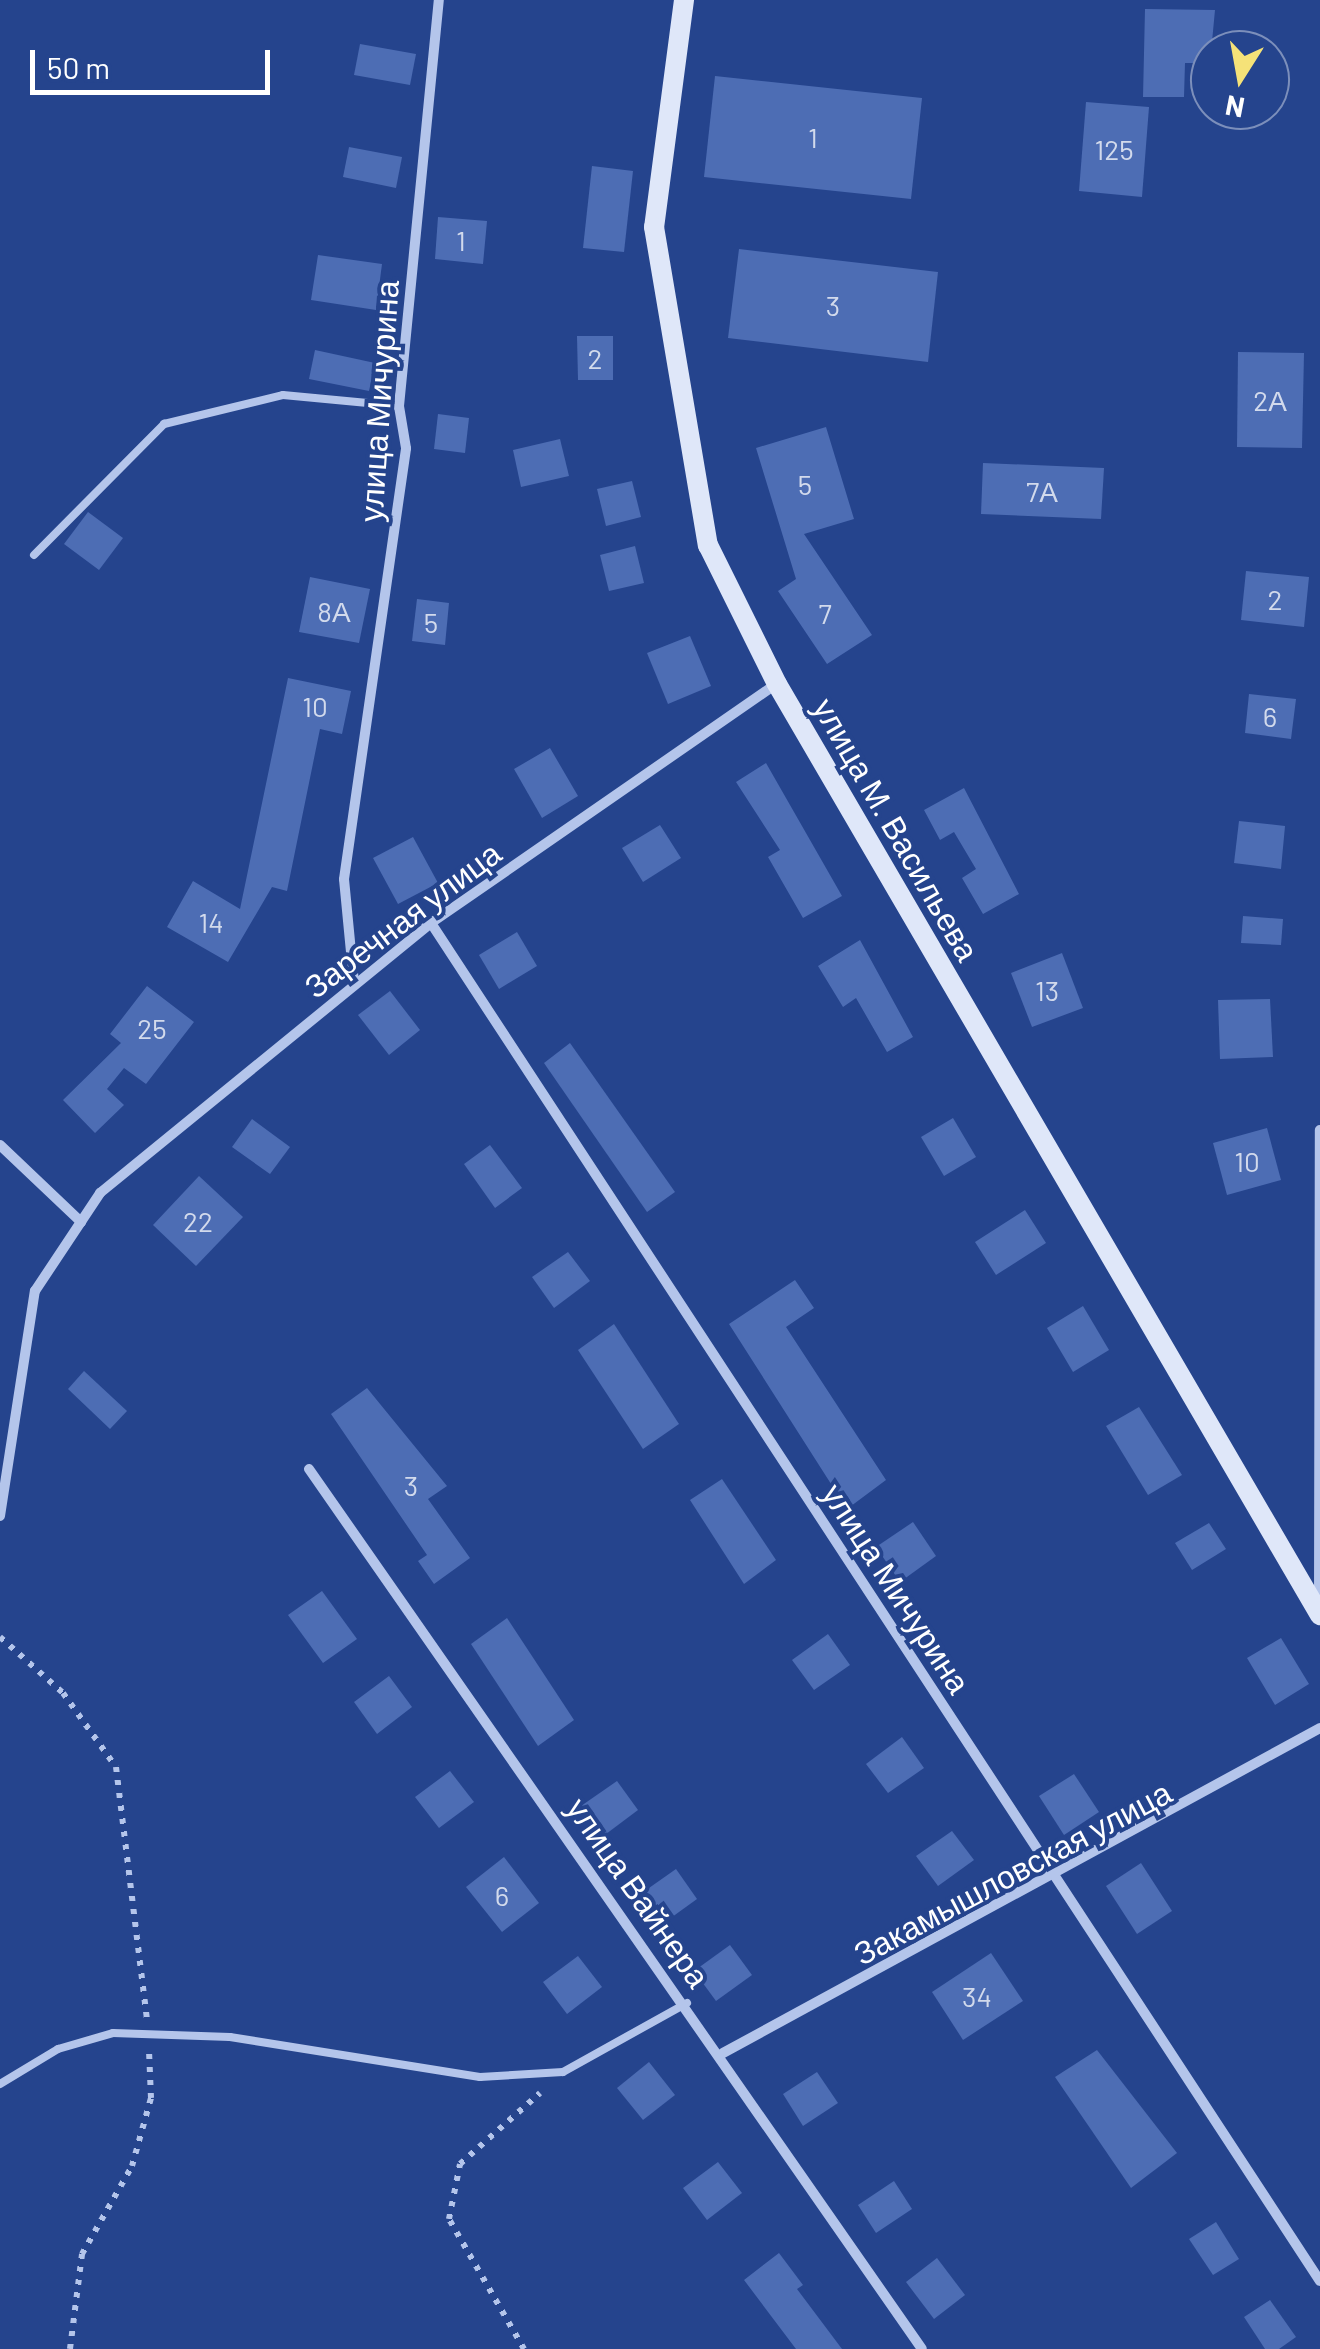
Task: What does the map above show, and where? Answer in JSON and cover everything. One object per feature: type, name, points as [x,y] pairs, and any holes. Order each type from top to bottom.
[{"type":"street","name":"улица Мичурина","points":[[354,982],[344,878],[406,448],[399,406],[439,0]]},
{"type":"street","name":"улица М. Васильева","points":[[684,0],[654,227],[708,545],[777,684],[1320,1614]]},
{"type":"street","name":"Заречная улица","points":[[0,1516],[35,1291],[100,1193],[354,982],[432,923],[777,684]]},
{"type":"street","name":"улица Мичурина","points":[[432,923],[1320,2280]]},
{"type":"street","points":[[1320,1130],[1320,1614]]},
{"type":"street","points":[[0,1144],[81,1222]]},
{"type":"street","name":"улица Вайнера","points":[[309,1469],[723,2053],[922,2349]]},
{"type":"street","name":"Закамышловская улица","points":[[723,2053],[1056,1876],[1320,1728]]},
{"type":"lane","points":[[34,555],[164,424],[283,395],[399,406]]},
{"type":"lane","points":[[0,2084],[58,2049],[148,2034],[230,2037],[480,2077],[563,2072],[687,2003]]},
{"type":"path","points":[[0,1637],[63,1693],[116,1767],[148,2034],[152,2098],[132,2166],[82,2254],[70,2349]]},
{"type":"path","points":[[524,2349],[449,2219],[460,2164],[563,2072]]},
{"type":"building","points":[[1145,9],[1215,10],[1213,30],[1190,30],[1184,97],[1143,97]]},
{"type":"building","points":[[360,44],[416,54],[410,85],[354,75]]},
{"type":"building","points":[[715,76],[922,98],[911,199],[704,177]]},
{"type":"building","points":[[1086,102],[1149,107],[1142,197],[1079,191]]},
{"type":"building","points":[[349,147],[402,157],[396,188],[343,177]]},
{"type":"building","points":[[592,166],[633,171],[624,252],[583,248]]},
{"type":"building","points":[[438,217],[487,221],[483,264],[435,259]]},
{"type":"building","points":[[739,249],[938,272],[928,362],[728,338]]},
{"type":"building","points":[[318,255],[382,264],[376,310],[311,300]]},
{"type":"building","points":[[577,336],[613,336],[613,380],[578,380]]},
{"type":"building","points":[[315,350],[375,363],[369,391],[309,379]]},
{"type":"building","points":[[1238,352],[1304,353],[1302,448],[1237,447]]},
{"type":"building","points":[[438,414],[469,418],[465,453],[434,449]]},
{"type":"building","points":[[826,427],[854,519],[804,534],[872,635],[827,664],[778,591],[796,579],[756,448]]},
{"type":"building","points":[[560,439],[569,476],[521,487],[513,450]]},
{"type":"building","points":[[983,463],[1104,468],[1101,519],[981,514]]},
{"type":"building","points":[[632,481],[641,517],[606,526],[597,489]]},
{"type":"building","points":[[88,512],[123,538],[99,570],[64,544]]},
{"type":"building","points":[[635,546],[644,583],[609,591],[600,555]]},
{"type":"building","points":[[1246,571],[1309,577],[1304,627],[1241,620]]},
{"type":"building","points":[[310,577],[370,589],[359,643],[299,632]]},
{"type":"building","points":[[417,599],[449,603],[445,645],[412,641]]},
{"type":"building","points":[[690,636],[711,686],[668,704],[647,653]]},
{"type":"building","points":[[288,678],[351,691],[342,734],[320,729],[287,891],[272,887],[228,962],[167,927],[193,881],[240,909]]},
{"type":"building","points":[[1249,694],[1296,699],[1291,739],[1245,733]]},
{"type":"building","points":[[550,748],[578,796],[542,818],[514,769]]},
{"type":"building","points":[[766,763],[842,896],[803,918],[768,857],[780,850],[736,782]]},
{"type":"building","points":[[964,788],[1019,894],[983,914],[962,878],[976,869],[954,832],[940,840],[924,810]]},
{"type":"building","points":[[1239,821],[1285,826],[1281,869],[1234,863]]},
{"type":"building","points":[[660,825],[681,858],[643,882],[622,848]]},
{"type":"building","points":[[413,837],[438,883],[398,904],[373,858]]},
{"type":"building","points":[[1243,916],[1283,919],[1281,945],[1241,943]]},
{"type":"building","points":[[517,932],[537,966],[499,989],[479,955]]},
{"type":"building","points":[[860,940],[913,1037],[887,1052],[856,998],[843,1007],[818,966]]},
{"type":"building","points":[[1062,953],[1083,1008],[1032,1027],[1011,973]]},
{"type":"building","points":[[147,986],[194,1022],[146,1084],[124,1068],[107,1089],[124,1105],[95,1133],[63,1100],[121,1043],[110,1034]]},
{"type":"building","points":[[390,991],[420,1030],[389,1055],[358,1015]]},
{"type":"building","points":[[1270,999],[1273,1057],[1220,1059],[1218,1000]]},
{"type":"building","points":[[570,1043],[675,1192],[647,1212],[544,1063]]},
{"type":"building","points":[[953,1118],[976,1157],[944,1176],[921,1137]]},
{"type":"building","points":[[252,1119],[290,1147],[270,1174],[232,1147]]},
{"type":"building","points":[[1267,1128],[1281,1180],[1227,1195],[1213,1143]]},
{"type":"building","points":[[490,1145],[522,1188],[495,1208],[464,1164]]},
{"type":"building","points":[[199,1176],[243,1217],[196,1266],[153,1225]]},
{"type":"building","points":[[1025,1210],[1046,1243],[996,1275],[975,1242]]},
{"type":"building","points":[[568,1252],[590,1281],[554,1308],[532,1277]]},
{"type":"building","points":[[795,1280],[814,1308],[786,1327],[886,1480],[847,1509],[729,1324]]},
{"type":"building","points":[[1083,1306],[1109,1350],[1073,1372],[1047,1328]]},
{"type":"building","points":[[614,1324],[679,1424],[643,1449],[578,1350]]},
{"type":"building","points":[[84,1371],[127,1411],[110,1429],[68,1389]]},
{"type":"building","points":[[367,1388],[447,1486],[428,1499],[470,1558],[434,1584],[418,1561],[427,1555],[331,1414]]},
{"type":"building","points":[[1139,1407],[1182,1475],[1148,1495],[1106,1426]]},
{"type":"building","points":[[722,1479],[776,1560],[744,1584],[690,1500]]},
{"type":"building","points":[[913,1522],[936,1556],[900,1582],[876,1547]]},
{"type":"building","points":[[1209,1523],[1226,1549],[1192,1570],[1175,1543]]},
{"type":"building","points":[[322,1591],[357,1639],[323,1663],[288,1615]]},
{"type":"building","points":[[507,1618],[574,1720],[538,1746],[471,1644]]},
{"type":"building","points":[[828,1634],[850,1665],[814,1690],[792,1660]]},
{"type":"building","points":[[1281,1638],[1309,1684],[1275,1705],[1247,1658]]},
{"type":"building","points":[[389,1676],[412,1707],[377,1734],[354,1702]]},
{"type":"building","points":[[902,1737],[924,1768],[888,1793],[866,1764]]},
{"type":"building","points":[[450,1771],[474,1802],[439,1828],[415,1797]]},
{"type":"building","points":[[1074,1774],[1099,1812],[1064,1835],[1039,1796]]},
{"type":"building","points":[[617,1781],[638,1810],[602,1837],[581,1806]]},
{"type":"building","points":[[952,1831],[974,1860],[938,1886],[916,1856]]},
{"type":"building","points":[[504,1857],[539,1903],[502,1932],[466,1887]]},
{"type":"building","points":[[1141,1863],[1172,1911],[1137,1934],[1106,1886]]},
{"type":"building","points":[[676,1869],[697,1899],[661,1925],[639,1895]]},
{"type":"building","points":[[730,1945],[752,1975],[716,2001],[694,1971]]},
{"type":"building","points":[[991,1953],[1023,2001],[963,2040],[932,1992]]},
{"type":"building","points":[[578,1956],[602,1987],[567,2014],[543,1982]]},
{"type":"building","points":[[1097,2050],[1177,2153],[1131,2188],[1055,2077]]},
{"type":"building","points":[[649,2062],[675,2095],[643,2120],[617,2088]]},
{"type":"building","points":[[817,2072],[838,2103],[803,2126],[783,2094]]},
{"type":"building","points":[[718,2162],[742,2193],[707,2220],[683,2188]]},
{"type":"building","points":[[894,2181],[912,2209],[876,2233],[858,2205]]},
{"type":"building","points":[[1216,2222],[1239,2259],[1213,2275],[1189,2239]]},
{"type":"building","points":[[779,2253],[803,2285],[797,2289],[842,2349],[796,2349],[744,2280]]},
{"type":"building","points":[[937,2258],[965,2295],[934,2319],[906,2282]]},
{"type":"building","points":[[1270,2300],[1296,2337],[1279,2349],[1265,2349],[1244,2317]]}]
